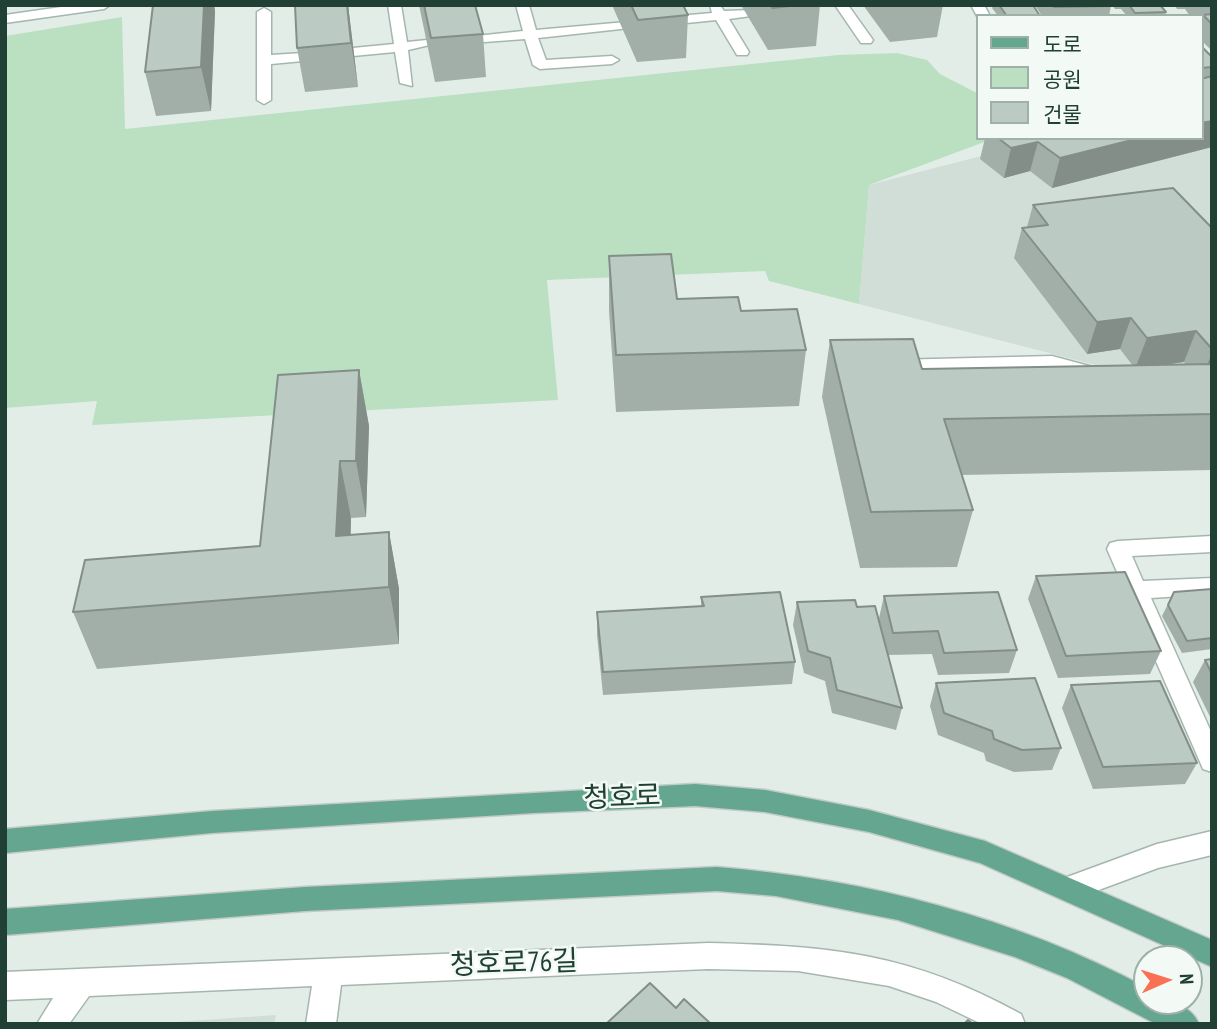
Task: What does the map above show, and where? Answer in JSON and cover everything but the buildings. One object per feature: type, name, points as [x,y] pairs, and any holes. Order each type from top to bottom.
[{"type":"main road","name":"청호로","points":[[5,841],[363,811],[695,795],[765,801],[945,840],[985,853],[1212,954]]},
{"type":"main road","points":[[5,922],[400,893],[717,879],[757,881],[811,887],[969,930],[1051,957],[1147,1002],[1185,1024]]},
{"type":"street","points":[[394,5],[407,83]]},
{"type":"street","points":[[522,5],[540,65],[612,60]]},
{"type":"street","points":[[841,5],[866,40]]},
{"type":"street","points":[[5,19],[60,8],[98,6]]},
{"type":"street","points":[[717,10],[742,52]]},
{"type":"street","points":[[667,21],[717,10],[746,13]]},
{"type":"street","points":[[264,12],[264,100]]},
{"type":"street","points":[[476,40],[621,25]]},
{"type":"street","points":[[353,52],[427,44]]},
{"type":"street","points":[[264,60],[303,57]]},
{"type":"street","points":[[877,366],[1052,362],[1119,379]]},
{"type":"street","points":[[1212,544],[1118,549],[1212,762]]},
{"type":"street","points":[[1133,584],[1212,586]]},
{"type":"street","points":[[1069,889],[1157,856],[1212,843]]},
{"type":"street","name":"청호로76길","points":[[5,986],[708,956],[812,959],[885,972],[981,1006],[1011,1024]]},
{"type":"street","points":[[321,1024],[330,971]]},
{"type":"street","points":[[51,1024],[82,982]]},
{"type":"shaded area","points":[[1212,97],[1212,395],[859,304],[869,185],[1043,140],[1203,140]]},
{"type":"shaded area","points":[[276,1015],[274,1024],[146,1024]]},
{"type":"green space","points":[[122,17],[125,129],[838,55],[897,53],[927,60],[940,74],[976,92],[976,140],[990,140],[869,185],[859,304],[769,281],[765,271],[547,280],[558,400],[92,425],[97,401],[5,408],[5,36]]}]
